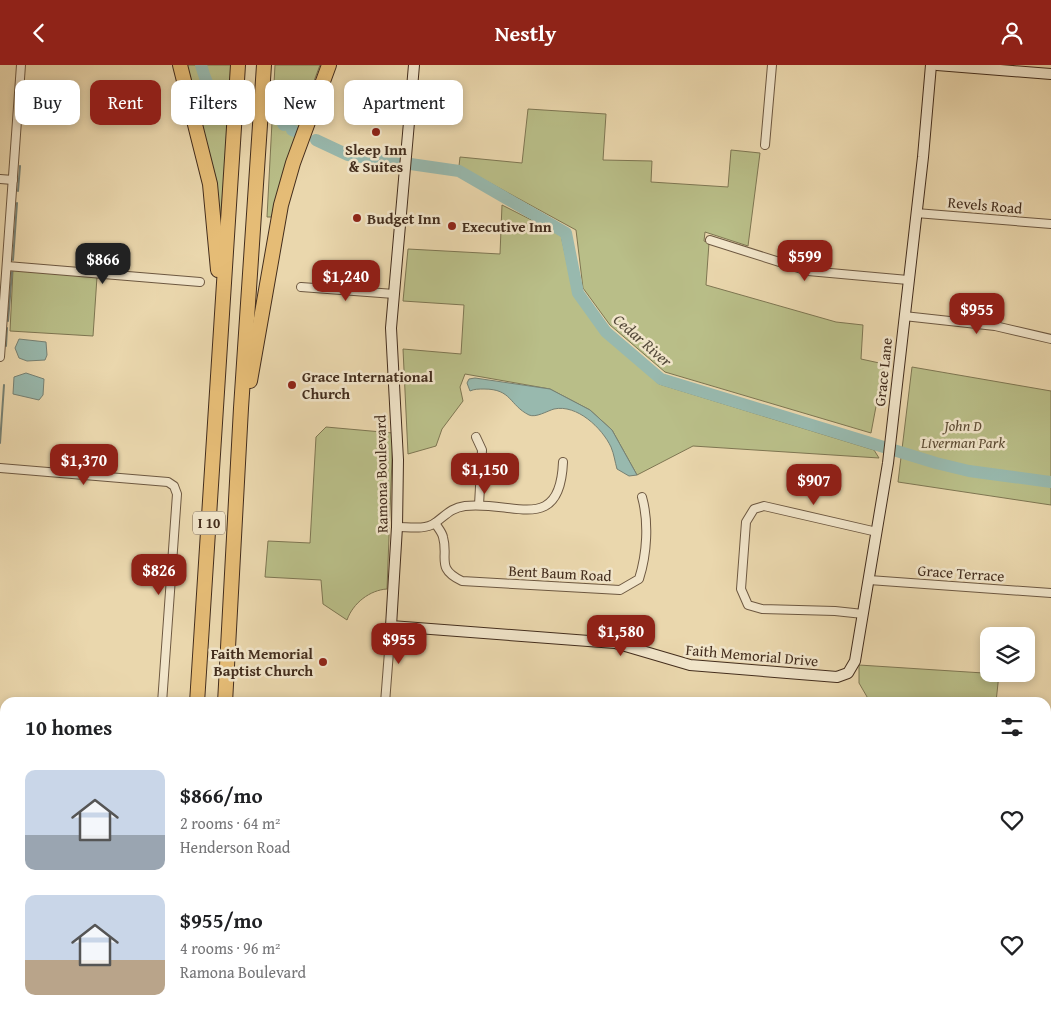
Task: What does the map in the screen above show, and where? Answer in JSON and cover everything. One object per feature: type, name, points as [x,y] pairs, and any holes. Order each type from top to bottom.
[{"type":"highway","points":[[180,65],[210,184],[215,219],[220,343]]},
{"type":"highway","name":"I 10","points":[[197,697],[238,65]]},
{"type":"highway","name":"I 10","points":[[225,697],[241,408],[264,65]]},
{"type":"highway","points":[[241,408],[253,371],[281,205],[293,163],[329,65]]},
{"type":"street","points":[[0,357],[21,65]]},
{"type":"street","name":"Ramona Boulevard","points":[[385,697],[398,527],[396,427],[391,347],[405,148],[414,65]]},
{"type":"street","points":[[765,145],[772,65]]},
{"type":"street","name":"Grace Lane","points":[[845,675],[851,671],[855,661],[888,463],[931,65]]},
{"type":"street","points":[[937,65],[1051,74]]},
{"type":"street","points":[[0,179],[13,180]]},
{"type":"street","name":"Revels Road","points":[[916,213],[1051,224]]},
{"type":"street","points":[[710,240],[808,271],[908,280]]},
{"type":"street","points":[[7,266],[200,283]]},
{"type":"street","points":[[301,287],[394,294]]},
{"type":"street","points":[[904,317],[995,326],[1051,339]]},
{"type":"street","points":[[476,437],[482,450],[479,505]]},
{"type":"street","points":[[398,527],[419,528],[435,523],[452,509],[479,505],[532,510],[544,507],[553,501],[559,491],[562,462]]},
{"type":"street","points":[[0,468],[168,481],[174,486],[177,495],[162,697]]},
{"type":"street","name":"Bent Baum Road","points":[[435,523],[443,538],[443,556],[447,570],[453,577],[462,581],[620,590],[639,579],[643,565],[646,512],[642,497]]},
{"type":"street","points":[[863,614],[835,611],[762,609],[748,605],[741,589],[746,522],[754,509],[764,506],[877,533]]},
{"type":"street","name":"Grace Terrace","points":[[869,580],[1051,593]]},
{"type":"street","name":"Faith Memorial Drive","points":[[391,626],[609,642],[635,647],[690,665],[837,677],[845,675]]},
{"type":"green space","points":[[185,65],[233,65],[232,80],[188,80]]},
{"type":"green space","points":[[275,65],[320,65],[314,80],[274,80]]},
{"type":"green space","points":[[528,109],[606,114],[603,160],[652,161],[651,182],[728,187],[731,150],[760,153],[748,246],[705,232],[704,241],[709,243],[706,285],[836,322],[863,325],[861,359],[884,364],[871,433],[665,372],[610,325],[583,288],[576,230],[459,166],[460,157],[522,163]]},
{"type":"green space","points":[[198,125],[228,125],[220,230]]},
{"type":"green space","points":[[272,125],[304,125],[273,217],[267,217]]},
{"type":"green space","points":[[502,205],[561,235],[574,294],[603,334],[659,384],[874,450],[879,458],[693,446],[637,475],[612,430],[590,410],[550,389],[465,374],[460,387],[463,401],[442,429],[436,446],[408,454],[403,349],[461,354],[464,305],[403,301],[408,249],[500,254]]},
{"type":"green space","points":[[13,270],[97,277],[93,336],[10,331]]},
{"type":"green space","name":"John D Liverman Park","points":[[912,367],[1051,391],[1051,505],[898,482]]},
{"type":"green space","points":[[326,427],[393,433],[387,589],[368,595],[353,608],[347,620],[323,604],[321,580],[265,577],[268,541],[310,543],[316,437]]},
{"type":"green space","points":[[859,665],[980,673],[980,682],[998,682],[997,697],[867,697],[859,683]]},
{"type":"water","points":[[19,339],[46,342],[47,355],[45,360],[27,361],[19,358],[15,348]]},
{"type":"water","points":[[26,373],[44,379],[43,395],[39,400],[13,394],[14,377]]},
{"type":"water","points":[[475,378],[550,389],[590,410],[612,430],[637,475],[629,476],[617,469],[612,450],[602,432],[580,414],[563,408],[554,409],[535,416],[529,415],[517,407],[510,398],[500,392],[484,389],[470,391],[467,383],[469,379]]},
{"type":"waterway","name":"Cedar River","points":[[201,65],[206,80]]},
{"type":"waterway","name":"Cedar River","points":[[316,140],[348,155],[459,171],[566,233],[578,293],[606,332],[661,379],[936,463],[969,471],[1051,482]]},
{"type":"waterway","points":[[18,191],[20,166]]},
{"type":"waterway","points":[[13,260],[17,203]]},
{"type":"waterway","points":[[8,321],[12,272]]},
{"type":"waterway","points":[[6,346],[7,328]]},
{"type":"waterway","points":[[0,443],[4,385]]},
{"type":"place","name":"Sleep Inn & Suites","points":[[376,132]]},
{"type":"place","name":"Budget Inn","points":[[357,218]]},
{"type":"place","name":"Executive Inn","points":[[452,226]]},
{"type":"place","name":"Grace International Church","points":[[292,385]]},
{"type":"place","name":"Faith Memorial Baptist Church","points":[[323,662]]}]
